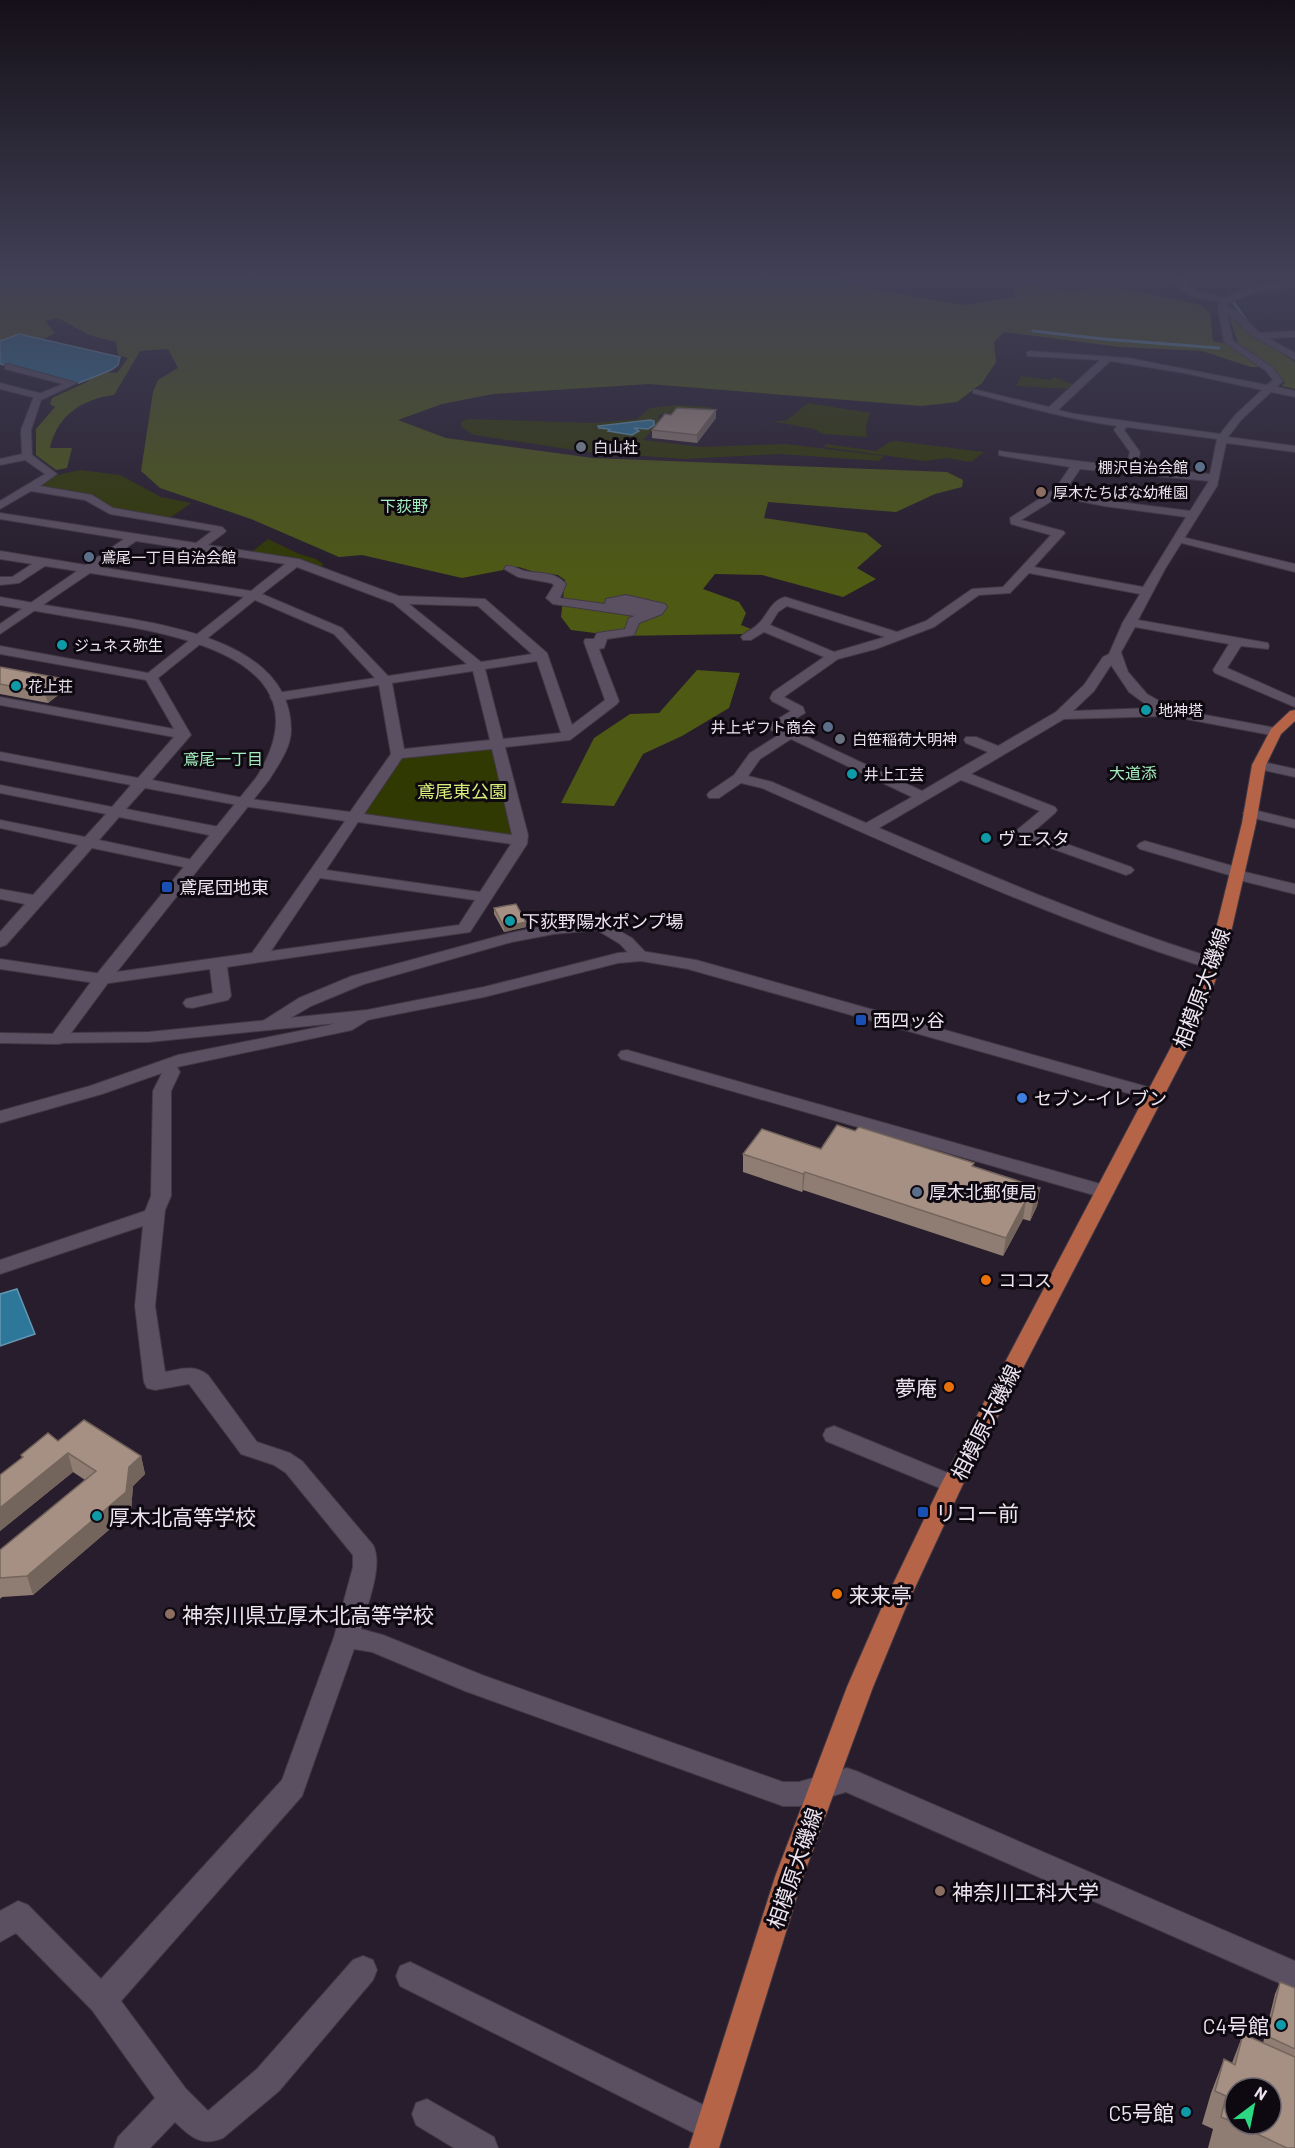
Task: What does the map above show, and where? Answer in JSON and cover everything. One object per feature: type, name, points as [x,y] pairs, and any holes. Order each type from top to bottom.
[{"type":"main road","name":"相模原大磯線","points":[[707,2136],[789,1877],[822,1786],[890,1617],[952,1484],[1189,1030],[1214,964],[1237,873],[1259,765],[1276,732],[1295,714]]},
{"type":"street","points":[[27,456],[26,430],[37,398],[72,383],[47,377]]},
{"type":"street","points":[[1051,411],[1087,377]]},
{"type":"street","points":[[1227,377],[1295,393]]},
{"type":"street","points":[[1170,712],[1144,700],[1122,674],[1116,656],[1129,622],[1146,591],[1215,478],[1217,454],[1222,438],[1278,381],[1275,377]]},
{"type":"street","points":[[0,386],[40,396]]},
{"type":"street","points":[[976,392],[1051,411],[1123,425],[1295,449]]},
{"type":"street","points":[[1123,425],[1119,430],[1135,452],[1131,470]]},
{"type":"street","points":[[1003,453],[1076,465],[1215,478]]},
{"type":"street","points":[[0,462],[27,456],[52,474],[0,506]]},
{"type":"street","points":[[924,797],[789,734],[775,725],[798,713],[798,710],[777,698],[778,695],[833,656],[930,624],[976,592],[1006,590],[1059,533],[1016,522],[1016,518],[1057,493],[1072,478],[1076,465]]},
{"type":"street","points":[[30,488],[88,497],[110,512],[220,531],[198,547]]},
{"type":"street","points":[[1057,493],[1104,503],[1194,515]]},
{"type":"street","points":[[0,516],[295,562],[396,600],[478,666],[520,835],[519,844],[464,929],[102,979],[0,964]]},
{"type":"street","points":[[0,630],[134,537]]},
{"type":"street","points":[[1178,539],[1295,568]]},
{"type":"street","points":[[0,555],[254,595],[338,631],[386,681],[398,754],[258,957]]},
{"type":"street","points":[[0,581],[15,580],[43,562]]},
{"type":"street","points":[[0,650],[151,676],[295,562]]},
{"type":"street","points":[[398,754],[569,735],[612,701],[594,647],[601,636],[630,632],[633,621],[661,607],[619,598],[610,602],[614,605],[639,606],[641,609],[635,612],[557,601],[552,598],[560,584],[556,580],[524,576],[510,569]]},
{"type":"street","points":[[1026,569],[1146,591]]},
{"type":"street","points":[[396,600],[481,602],[542,656],[569,735]]},
{"type":"street","points":[[0,601],[145,625],[198,639],[240,658],[271,684],[278,696],[283,713],[284,732],[277,755],[262,780],[102,979],[58,1039]]},
{"type":"street","points":[[747,637],[763,627],[773,610],[785,601],[896,636]]},
{"type":"street","points":[[954,609],[973,614]]},
{"type":"street","points":[[1129,622],[1170,632],[1177,630],[1263,646]]},
{"type":"street","points":[[763,627],[833,656]]},
{"type":"street","points":[[1237,641],[1220,670],[1295,703]]},
{"type":"street","points":[[278,696],[542,656]]},
{"type":"street","points":[[867,829],[1061,715],[1089,688],[1108,660],[1116,656]]},
{"type":"street","points":[[151,676],[184,735]]},
{"type":"street","points":[[0,701],[184,735]]},
{"type":"street","points":[[1061,715],[1170,712],[1276,732]]},
{"type":"street","points":[[714,795],[740,778],[755,756],[789,734]]},
{"type":"street","points":[[0,942],[184,735]]},
{"type":"street","points":[[971,740],[999,752]]},
{"type":"street","points":[[0,756],[243,802],[518,840]]},
{"type":"street","points":[[1259,765],[1295,774]]},
{"type":"street","points":[[962,775],[1050,810],[1022,829],[1022,833],[1118,870]]},
{"type":"street","points":[[740,778],[767,785],[1073,916],[1137,940],[1214,964]]},
{"type":"street","points":[[0,789],[219,832]]},
{"type":"street","points":[[1250,813],[1295,824]]},
{"type":"street","points":[[0,824],[193,864]]},
{"type":"street","points":[[1150,849],[1295,889]]},
{"type":"street","points":[[317,873],[484,897]]},
{"type":"street","points":[[0,894],[37,901]]},
{"type":"street","points":[[264,1026],[305,1002],[358,980],[510,938],[554,929],[600,925],[626,941],[641,956]]},
{"type":"street","points":[[0,1038],[149,1036],[367,1015],[484,992],[618,958],[641,956],[690,964],[1156,1095]]},
{"type":"street","points":[[192,1003],[222,996],[218,964]]},
{"type":"street","points":[[0,1117],[96,1090],[184,1059],[331,1030],[346,1026],[367,1015]]},
{"type":"street","points":[[627,1054],[1104,1192]]},
{"type":"street","points":[[102,2000],[293,1787],[346,1637],[366,1567],[365,1552],[294,1467],[282,1459],[249,1448],[200,1380],[193,1375],[154,1382],[145,1306],[155,1210],[161,1196],[162,1091],[171,1072],[166,1065]]},
{"type":"street","points":[[0,1267],[146,1218],[155,1220]]},
{"type":"street","points":[[834,1435],[952,1484]]},
{"type":"street","points":[[346,1637],[375,1642],[474,1683],[783,1794],[799,1794],[847,1780],[1295,1976]]},
{"type":"street","points":[[0,1928],[18,1916],[102,2000],[175,2100],[202,2127],[212,2127],[268,2080],[363,1970]]},
{"type":"street","points":[[410,1976],[707,2136]]},
{"type":"street","points":[[129,2148],[175,2100]]},
{"type":"street","points":[[428,2114],[483,2148]]},
{"type":"green space","points":[[88,377],[124,377],[114,395],[82,405],[65,418],[59,426],[50,448],[72,448],[67,468],[56,470],[36,455],[36,429],[55,407],[50,404],[52,398],[89,381]]},
{"type":"green space","points":[[163,377],[986,377],[982,383],[957,402],[921,406],[649,384],[493,394],[442,404],[398,420],[446,438],[593,458],[947,472],[963,480],[962,487],[935,494],[896,512],[768,502],[764,518],[866,533],[882,546],[857,568],[876,579],[843,597],[762,575],[715,574],[703,589],[739,602],[746,613],[741,625],[751,629],[744,634],[618,636],[571,630],[561,617],[565,580],[558,575],[534,572],[519,567],[462,578],[362,555],[339,557],[251,519],[160,488],[141,471],[153,392],[158,380]]},
{"type":"green space","points":[[1020,377],[1050,380],[1055,377],[1076,385],[1070,389],[1016,386]]},
{"type":"green space","points":[[1280,377],[1295,377],[1295,389],[1282,386],[1285,382]]},
{"type":"green space","points":[[808,403],[870,413],[866,426],[867,437],[823,434],[814,429],[771,421],[786,421]]},
{"type":"green space","points":[[675,405],[710,407],[717,412],[659,415],[658,424],[643,440],[701,447],[786,444],[884,456],[879,461],[780,454],[685,459],[587,452],[474,435],[461,427],[461,422],[468,419],[594,423],[637,419],[650,408]]},
{"type":"green space","points":[[889,442],[984,452],[971,462],[947,458],[925,461],[824,447],[826,444],[876,451]]},
{"type":"green space","points":[[80,470],[120,475],[161,497],[191,503],[170,518],[112,509],[93,495],[40,487],[57,475]]},
{"type":"green space","points":[[268,539],[299,554],[316,559],[324,565],[319,567],[250,553]]},
{"type":"green space","points":[[697,670],[740,673],[729,708],[682,736],[643,754],[614,806],[561,803],[594,738],[630,714],[659,713]]},
{"type":"green space","name":"鳶尾東公園","points":[[488,749],[492,751],[513,835],[364,814],[401,758]]},
{"type":"water","points":[[55,377],[93,377],[79,383]]},
{"type":"water","points":[[654,421],[654,425],[648,429],[634,428],[639,431],[632,435],[608,431],[610,429],[598,426]]},
{"type":"water","points":[[17,1289],[35,1334],[0,1346],[0,1294]]},
{"type":"building","points":[[677,408],[716,410],[697,435],[652,430],[665,414],[671,415]]},
{"type":"building","points":[[0,667],[64,679],[45,693],[0,684]]},
{"type":"building","name":"下荻野陽水ポンプ場","points":[[516,904],[526,922],[504,927],[494,908]]},
{"type":"building","name":"厚木北郵便局","points":[[837,1125],[855,1131],[859,1127],[974,1163],[972,1166],[1040,1188],[1033,1203],[1026,1200],[1006,1238],[743,1154],[762,1129],[821,1149]]},
{"type":"building","points":[[84,1420],[141,1456],[129,1467],[126,1492],[27,1576],[0,1578],[0,1550],[96,1471],[68,1453],[0,1508],[0,1475],[48,1433],[58,1441]]},
{"type":"building","name":"C4号館","points":[[1280,1982],[1295,1988],[1295,2049],[1267,2036]]},
{"type":"building","points":[[1243,2034],[1295,2057],[1295,2148],[1287,2148],[1262,2136],[1283,2136],[1283,2076],[1223,2076],[1223,2095],[1215,2091],[1224,2059],[1235,2065]]},
{"type":"place","name":"白山社","points":[[581,447]]},
{"type":"place","name":"棚沢自治会館","points":[[1200,467]]},
{"type":"place","name":"厚木たちばな幼稚園","points":[[1041,492]]},
{"type":"place","name":"鳶尾一丁目自治会館","points":[[89,557]]},
{"type":"place","name":"ジュネス弥生","points":[[62,645]]},
{"type":"place","name":"花上荘","points":[[16,686]]},
{"type":"place","name":"地神塔","points":[[1146,710]]},
{"type":"place","name":"井上ギフト商会","points":[[828,727]]},
{"type":"place","name":"白笹稲荷大明神","points":[[840,739]]},
{"type":"place","name":"井上工芸","points":[[852,774]]},
{"type":"place","name":"ヴェスタ","points":[[986,838]]},
{"type":"place","name":"鳶尾団地東","points":[[167,887]]},
{"type":"place","name":"下荻野陽水ポンプ場","points":[[510,921]]},
{"type":"place","name":"西四ッ谷","points":[[861,1020]]},
{"type":"place","name":"セブン-イレブン","points":[[1022,1098]]},
{"type":"place","name":"厚木北郵便局","points":[[917,1192]]},
{"type":"place","name":"ココス","points":[[986,1280]]},
{"type":"place","name":"夢庵","points":[[949,1387]]},
{"type":"place","name":"リコー前","points":[[923,1512]]},
{"type":"place","name":"厚木北高等学校","points":[[97,1516]]},
{"type":"place","name":"来来亭","points":[[837,1594]]},
{"type":"place","name":"神奈川県立厚木北高等学校","points":[[170,1614]]},
{"type":"place","name":"神奈川工科大学","points":[[940,1891]]},
{"type":"place","name":"C4号館","points":[[1281,2025]]},
{"type":"place","name":"C5号館","points":[[1186,2112]]},
{"type":"district","name":"下荻野","points":[[404,505]]},
{"type":"district","name":"鳶尾一丁目","points":[[223,758]]},
{"type":"district","name":"大道添","points":[[1133,772]]}]
